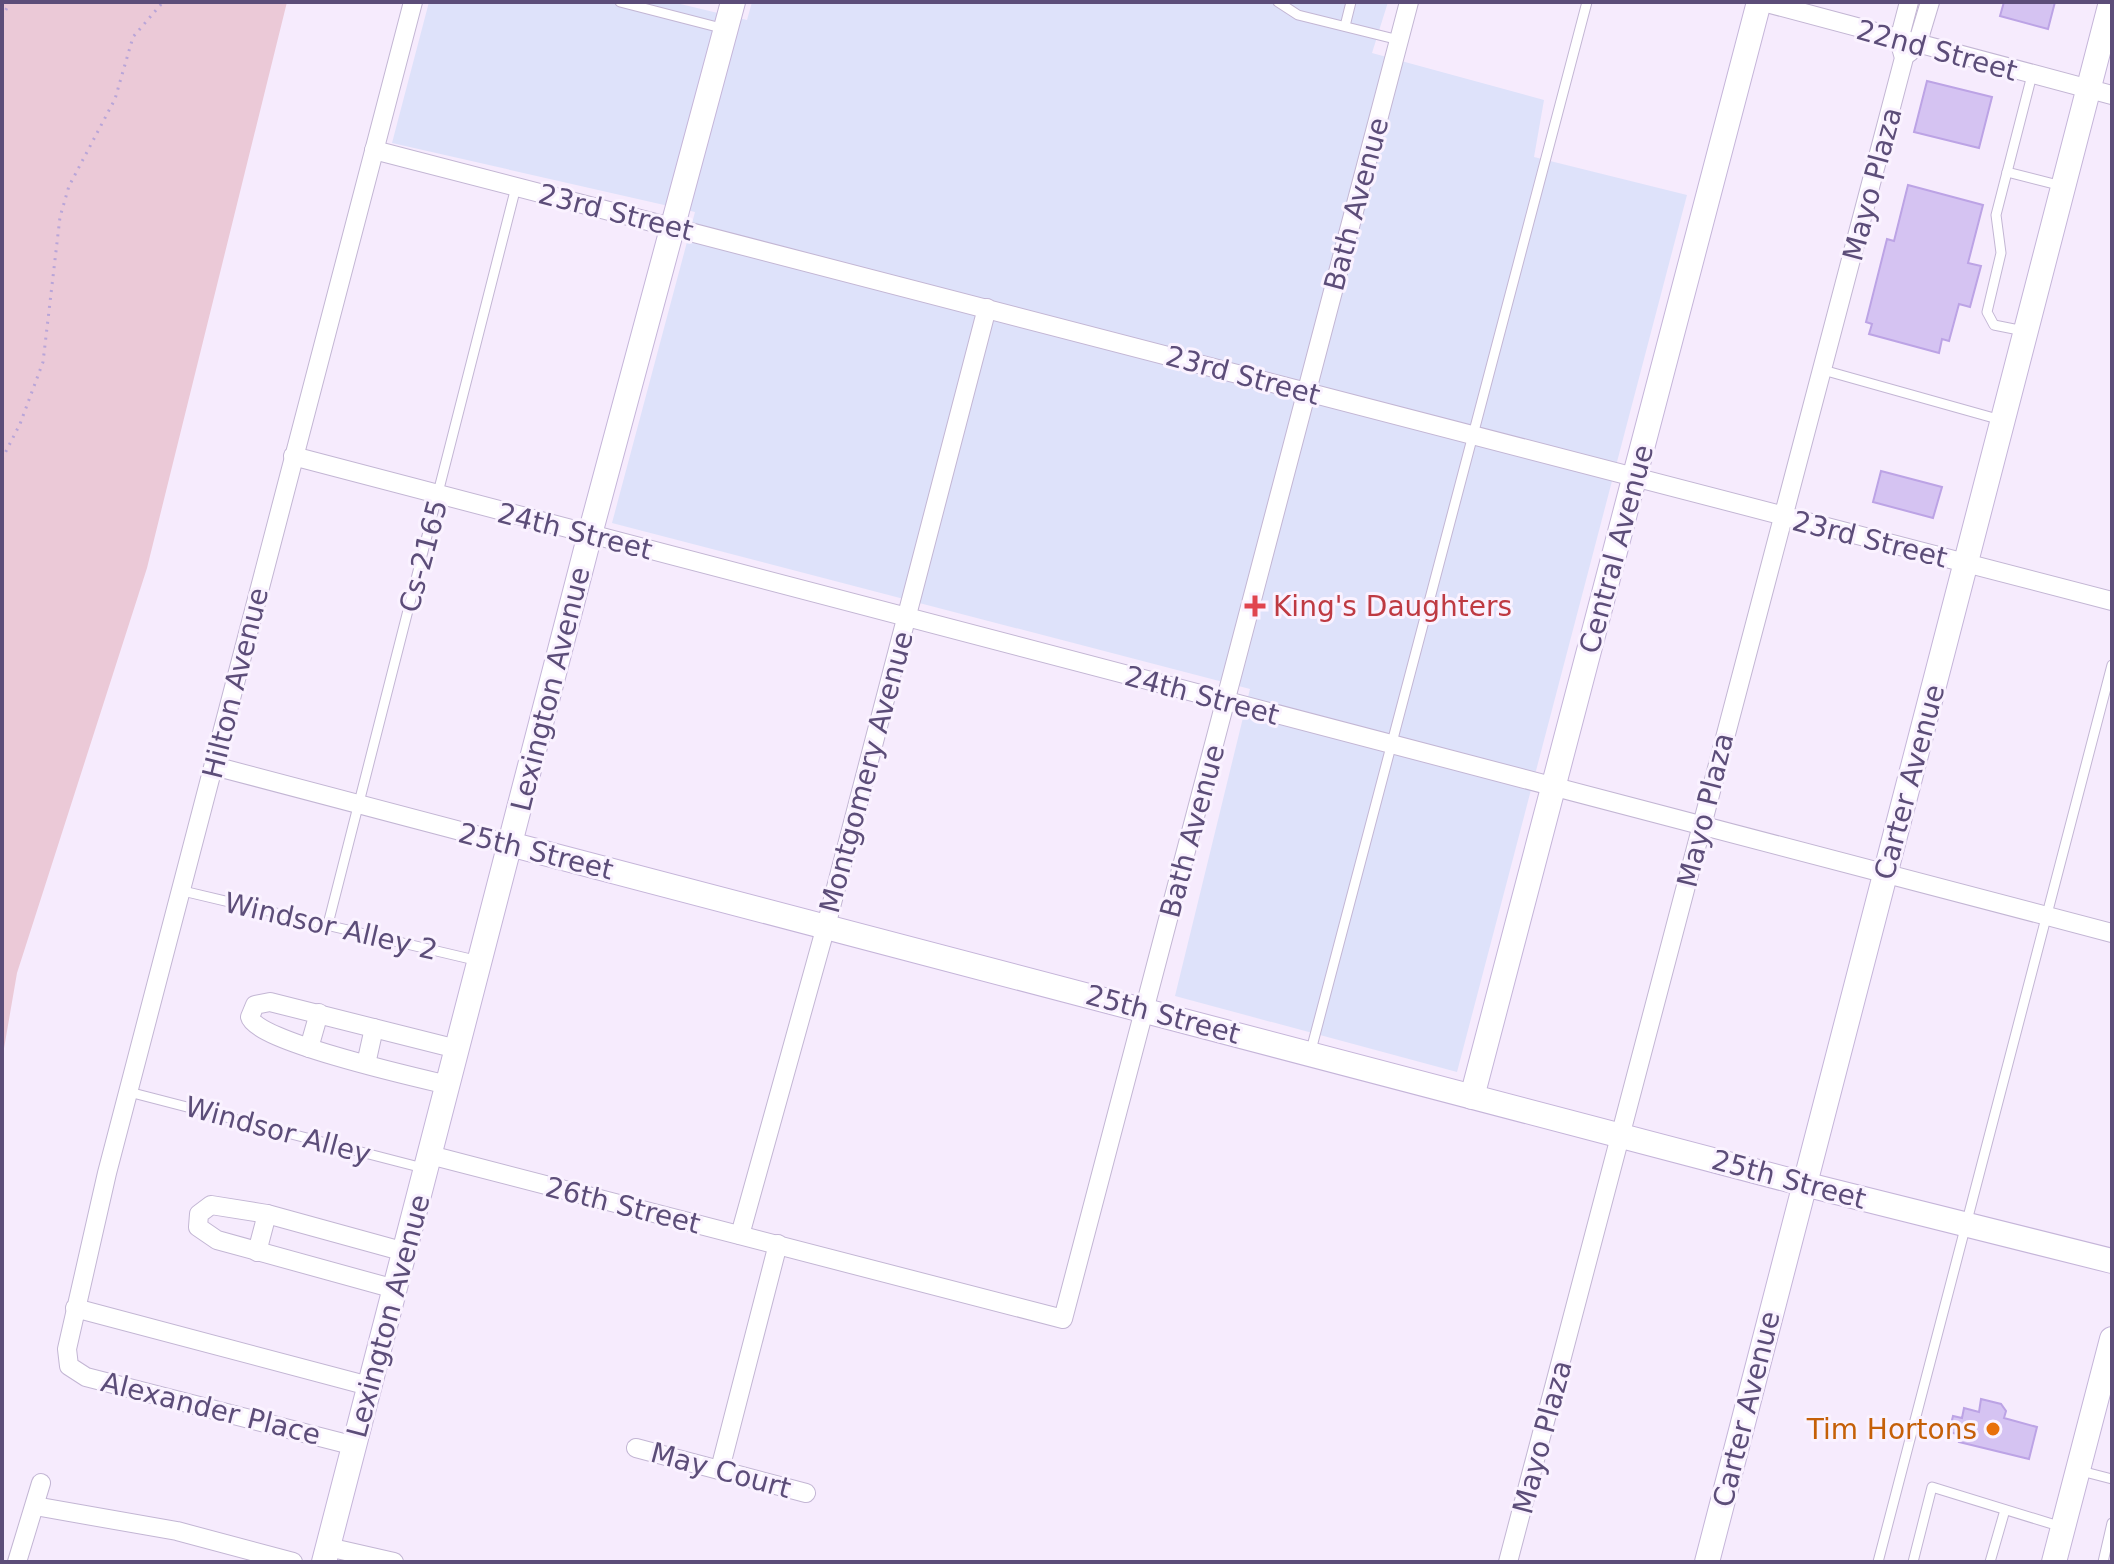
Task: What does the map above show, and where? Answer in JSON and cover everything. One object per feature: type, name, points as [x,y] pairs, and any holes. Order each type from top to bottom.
[{"type":"street","name":"Hilton Avenue","points":[[69,1366],[67,1349],[75,1308],[129,1092],[413,2]]},
{"type":"street","name":"Lexington Avenue","points":[[326,1555],[590,534],[733,2]]},
{"type":"street","name":"Bath Avenue","points":[[816,1254],[1063,1319],[1409,2]]},
{"type":"street","name":"22nd Street","points":[[1761,2],[1907,48],[2112,95]]},
{"type":"street","name":"Central Avenue","points":[[1472,1097],[1761,2]]},
{"type":"street","name":"Mayo Plaza","points":[[1907,48],[1909,2]]},
{"type":"street","name":"Mayo Plaza","points":[[1508,1562],[1907,48],[1930,2]]},
{"type":"street","name":"Carter Avenue","points":[[1707,1562],[2111,2]]},
{"type":"street","name":"23rd Street","points":[[374,150],[2112,601]]},
{"type":"street","name":"Montgomery Avenue","points":[[740,1235],[826,926],[987,308]]},
{"type":"street","name":"24th Street","points":[[293,456],[2112,933]]},
{"type":"street","name":"25th Street","points":[[214,766],[1804,1184],[2112,1261]]},
{"type":"street","points":[[448,1085],[261,1032],[250,1017],[255,1005],[270,1002],[457,1049]]},
{"type":"street","points":[[309,1048],[319,1013]]},
{"type":"street","points":[[366,1064],[374,1028]]},
{"type":"street","name":"26th Street","points":[[428,1162],[816,1254]]},
{"type":"street","points":[[395,1289],[257,1252],[202,1232],[198,1227],[199,1214],[211,1205],[267,1214],[405,1252]]},
{"type":"street","points":[[257,1252],[267,1214]]},
{"type":"street","points":[[720,1469],[778,1244]]},
{"type":"street","points":[[75,1308],[369,1386]]},
{"type":"street","points":[[2054,1562],[2112,1339]]},
{"type":"street","name":"Alexander Place","points":[[69,1366],[86,1377],[355,1446]]},
{"type":"street","name":"May Court","points":[[636,1448],[806,1493]]},
{"type":"street","points":[[17,1562],[41,1483]]},
{"type":"street","points":[[35,1506],[177,1531],[293,1562]]},
{"type":"street","points":[[326,1555],[394,1562]]},
{"type":"lane","points":[[620,2],[726,29]]},
{"type":"lane","points":[[1278,2],[1298,15],[1399,40]]},
{"type":"lane","points":[[1345,26],[1351,2]]},
{"type":"lane","points":[[1310,1054],[1587,2]]},
{"type":"lane","points":[[2025,331],[1994,325],[1987,312],[2001,253],[1996,215],[2032,75]]},
{"type":"lane","points":[[2007,172],[2062,186]]},
{"type":"lane","name":"Cs-2165","points":[[328,924],[516,187]]},
{"type":"lane","points":[[1823,370],[2002,420]]},
{"type":"lane","points":[[1878,1562],[2112,665]]},
{"type":"lane","name":"Windsor Alley 2","points":[[183,891],[479,961]]},
{"type":"lane","name":"Windsor Alley","points":[[129,1092],[428,1162]]},
{"type":"lane","points":[[2078,1470],[2112,1479]]},
{"type":"lane","points":[[1913,1562],[1932,1487],[2063,1527]]},
{"type":"lane","points":[[1990,1562],[2005,1510]]},
{"type":"lane","points":[[2103,1562],[2112,1523]]},
{"type":"path","points":[[2,17],[10,2]]},
{"type":"path","points":[[2,459],[20,424],[43,362],[60,217],[69,186],[115,99],[133,37],[163,2]]},
{"type":"shaded area","points":[[2,2],[287,2],[147,568],[17,973],[2,1060]]},
{"type":"shaded area","name":"King's Daughters","points":[[429,2],[672,2],[747,20],[752,2],[1388,2],[1372,53],[1544,100],[1534,157],[1687,195],[1457,1072],[1175,996],[1250,689],[612,523],[695,212],[392,143]]},
{"type":"building","points":[[2004,2],[2055,2],[2048,29],[2000,16]]},
{"type":"building","points":[[1927,81],[1992,97],[1979,148],[1914,132]]},
{"type":"building","points":[[1908,185],[1983,205],[1968,263],[1981,266],[1970,307],[1959,304],[1949,341],[1942,339],[1939,353],[1869,334],[1872,324],[1866,322],[1887,239],[1894,241]]},
{"type":"building","points":[[1881,471],[1942,487],[1933,518],[1873,502]]},
{"type":"building","name":"Tim Hortons","points":[[1981,1399],[2001,1404],[2006,1411],[2004,1418],[2037,1427],[2029,1459],[1959,1442],[1961,1435],[1949,1432],[1953,1416],[1962,1418],[1964,1408],[1979,1412]]},
{"type":"place","name":"King's Daughters","points":[[1255,606]]},
{"type":"place","name":"Tim Hortons","points":[[1993,1429]]}]
